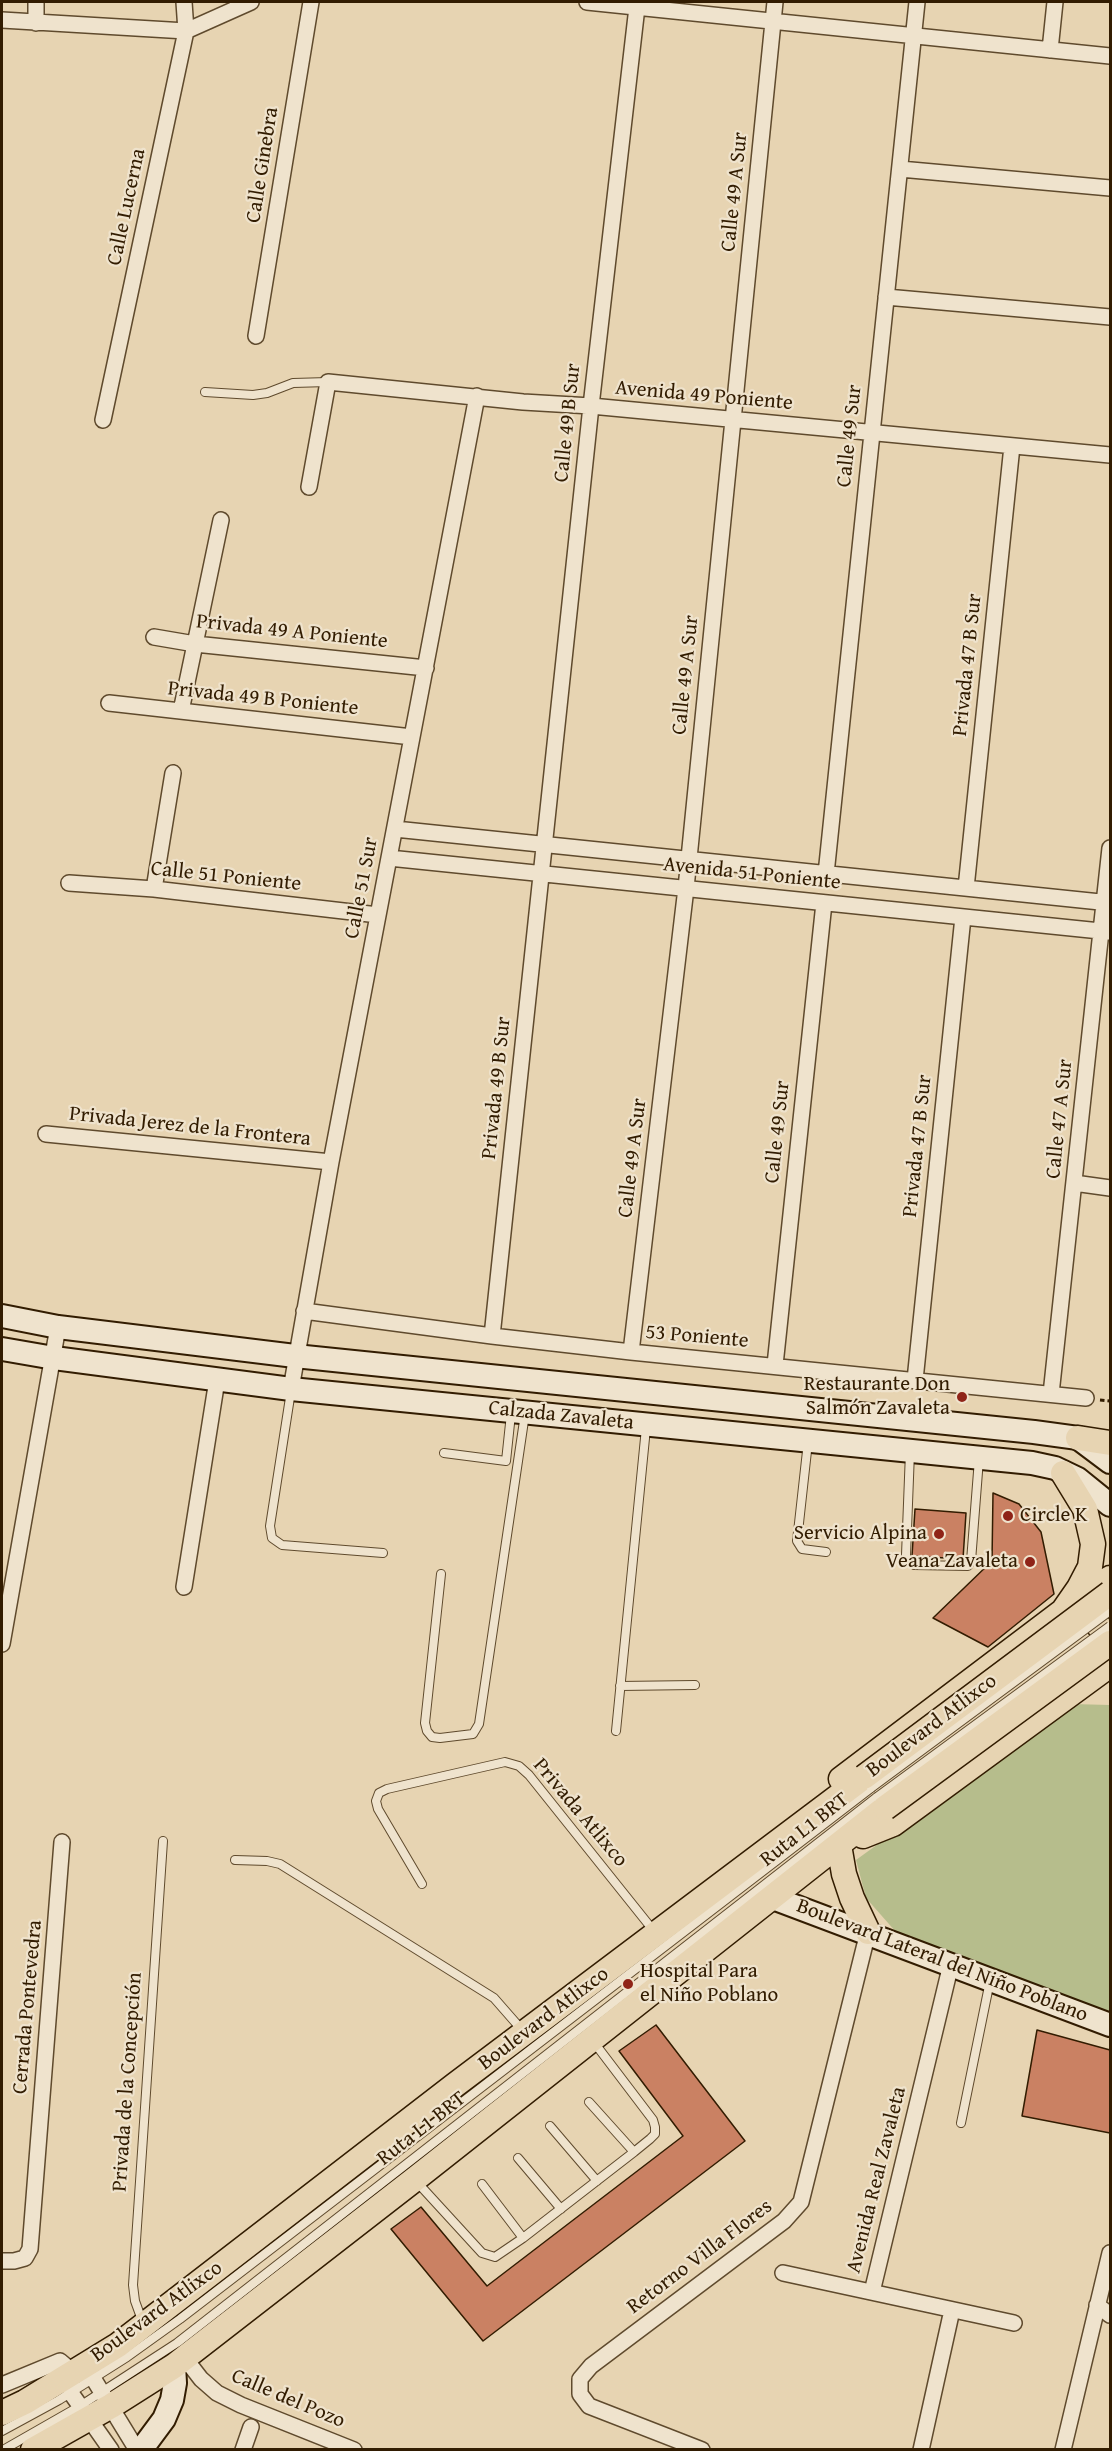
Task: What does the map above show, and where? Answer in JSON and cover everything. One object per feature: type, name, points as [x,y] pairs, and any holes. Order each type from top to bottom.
[{"type":"main road","name":"Calzada Zavaleta","points":[[2,1316],[58,1327],[295,1356],[1034,1431],[1078,1438],[1110,1462]]},
{"type":"main road","name":"Calzada Zavaleta","points":[[2,1349],[291,1389],[1032,1463],[1063,1473],[1090,1487],[1110,1505]]},
{"type":"main road","points":[[1078,1438],[1110,1443]]},
{"type":"main road","points":[[1063,1473],[1085,1509],[1094,1544],[1090,1567],[1063,1611]]},
{"type":"main road","points":[[807,1820],[836,1783],[1110,1578]]},
{"type":"main road","name":"Boulevard Atlixco","points":[[2,2413],[79,2381],[144,2324],[807,1820],[867,1782],[1110,1593]]},
{"type":"main road","points":[[868,1932],[846,1882],[838,1845],[893,1824],[1107,1673],[1106,1636],[1096,1622],[1089,1617],[1063,1611]]},
{"type":"main road","name":"Boulevard Atlixco","points":[[33,2450],[107,2399],[179,2361],[773,1898],[838,1845],[881,1803],[1110,1643]]},
{"type":"main road","name":"Boulevard Lateral del Niño Poblano","points":[[773,1898],[1110,2025]]},
{"type":"main road","points":[[141,2450],[164,2419],[172,2400],[179,2361]]},
{"type":"street","points":[[36,2],[36,23]]},
{"type":"street","name":"Calle Lucerna","points":[[103,420],[186,31],[184,2]]},
{"type":"street","points":[[2,20],[186,31],[251,2]]},
{"type":"street","name":"Calle Ginebra","points":[[256,336],[311,2]]},
{"type":"street","points":[[587,2],[1110,56]]},
{"type":"street","name":"Calle 49 A Sur","points":[[631,1352],[689,860],[775,2]]},
{"type":"street","name":"Calle 49 Sur","points":[[826,874],[917,2]]},
{"type":"street","points":[[1050,50],[1055,2]]},
{"type":"street","name":"Calle 49 B Sur","points":[[544,845],[637,7]]},
{"type":"street","points":[[900,169],[1110,188]]},
{"type":"street","points":[[886,297],[1110,317]]},
{"type":"street","points":[[309,487],[328,382]]},
{"type":"street","name":"Avenida 49 Poniente","points":[[328,382],[1110,455]]},
{"type":"street","name":"Calle 51 Sur","points":[[291,1389],[331,1162],[477,396]]},
{"type":"street","name":"Privada 47 B Sur","points":[[966,888],[1012,446]]},
{"type":"street","points":[[181,711],[221,520]]},
{"type":"street","name":"Privada 49 A Poniente","points":[[154,637],[195,644],[426,668]]},
{"type":"street","name":"Privada 49 B Poniente","points":[[109,703],[412,737]]},
{"type":"street","points":[[154,889],[172,773]]},
{"type":"street","name":"Avenida 51 Poniente","points":[[395,829],[1108,903]]},
{"type":"street","name":"Privada 49 B Sur","points":[[492,1336],[544,845]]},
{"type":"street","name":"Calle 47 A Sur","points":[[1051,1394],[1074,1183],[1106,932],[1110,848]]},
{"type":"street","name":"Avenida 51 Poniente","points":[[389,858],[1106,932]]},
{"type":"street","name":"Calle 51 Poniente","points":[[69,883],[154,889],[378,915]]},
{"type":"street","name":"Calle 49 Sur","points":[[775,1365],[824,903]]},
{"type":"street","name":"Privada 47 B Sur","points":[[915,1380],[963,917]]},
{"type":"street","name":"Privada Jerez de la Frontera","points":[[46,1134],[331,1162]]},
{"type":"street","points":[[1074,1183],[1110,1188]]},
{"type":"street","name":"53 Poniente","points":[[304,1311],[631,1352],[1086,1398]]},
{"type":"street","points":[[2,1644],[8,1574],[54,1358],[58,1327]]},
{"type":"street","points":[[183,1587],[217,1380]]},
{"type":"street","name":"Cerrada Pontevedra","points":[[2,2261],[26,2258],[30,2249],[62,1842]]},
{"type":"street","name":"Retorno Villa Flores","points":[[702,2450],[589,2406],[580,2394],[580,2379],[591,2366],[784,2221],[801,2202],[868,1932]]},
{"type":"street","name":"Avenida Real Zavaleta","points":[[951,1964],[872,2292],[1014,2323]]},
{"type":"street","points":[[1063,2450],[1110,2253]]},
{"type":"street","points":[[783,2273],[872,2292]]},
{"type":"street","points":[[1097,2305],[1110,2316]]},
{"type":"street","points":[[921,2450],[952,2310]]},
{"type":"street","points":[[2,2385],[54,2361],[64,2363],[79,2381],[107,2399],[137,2450]]},
{"type":"street","name":"Calle del Pozo","points":[[179,2361],[217,2393],[241,2405],[354,2450]]},
{"type":"street","points":[[79,2381],[85,2413],[111,2450]]},
{"type":"street","points":[[243,2450],[251,2427]]},
{"type":"lane","name":"Avenida 49 Poniente","points":[[205,392],[254,395],[267,393],[293,383],[328,382]]},
{"type":"lane","points":[[291,1389],[270,1526],[272,1538],[282,1545],[383,1553]]},
{"type":"lane","points":[[506,1461],[518,1411]]},
{"type":"lane","points":[[441,1574],[425,1723],[432,1737],[440,1738],[472,1734],[479,1724],[519,1462],[518,1411]]},
{"type":"lane","points":[[616,1731],[646,1424]]},
{"type":"lane","points":[[808,1441],[797,1541],[802,1549],[826,1552]]},
{"type":"lane","points":[[910,1451],[906,1555],[907,1560],[914,1565],[968,1566],[971,1561],[979,1458]]},
{"type":"lane","points":[[444,1453],[519,1462]]},
{"type":"lane","name":"Ruta L1 BRT","points":[[2,2431],[180,2319],[867,1782],[1110,1611]]},
{"type":"lane","name":"Ruta L1 BRT","points":[[107,2399],[1110,1626]]},
{"type":"lane","points":[[620,1686],[694,1685]]},
{"type":"lane","name":"Privada Atlixco","points":[[422,1884],[378,1809],[376,1801],[380,1793],[387,1789],[505,1762],[519,1766],[529,1775],[656,1934]]},
{"type":"lane","name":"Privada de la Concepción","points":[[144,2324],[135,2301],[133,2285],[163,1841]]},
{"type":"lane","points":[[235,1860],[267,1861],[280,1864],[494,1998],[525,2033]]},
{"type":"lane","points":[[961,2123],[990,1979]]},
{"type":"lane","points":[[415,2179],[488,2256],[495,2257],[634,2152],[655,2134],[655,2127],[592,2040]]},
{"type":"lane","points":[[590,2102],[634,2152]]},
{"type":"lane","points":[[550,2126],[597,2181]]},
{"type":"lane","points":[[518,2158],[561,2209]]},
{"type":"lane","points":[[482,2184],[523,2238]]},
{"type":"lane","points":[[3,2450],[85,2413]]},
{"type":"green space","points":[[1071,1704],[1110,1705],[1110,2015],[896,1932],[866,1898],[856,1860]]},
{"type":"building","points":[[993,1493],[1019,1504],[1041,1532],[1054,1594],[988,1647],[933,1618],[992,1561]]},
{"type":"building","name":"Servicio Alpina","points":[[915,1509],[966,1513],[963,1559],[912,1556]]},
{"type":"building","points":[[656,2025],[745,2141],[483,2341],[391,2229],[421,2207],[487,2286],[683,2136],[619,2051]]},
{"type":"building","points":[[1037,2030],[1110,2050],[1110,2133],[1022,2116]]},
{"type":"place","name":"Restaurante Don Salmón Zavaleta","points":[[962,1397]]},
{"type":"place","name":"Circle K","points":[[1008,1516]]},
{"type":"place","name":"Servicio Alpina","points":[[939,1534]]},
{"type":"place","name":"Veana Zavaleta","points":[[1030,1562]]},
{"type":"place","name":"Hospital Para el Niño Poblano","points":[[628,1984]]}]
